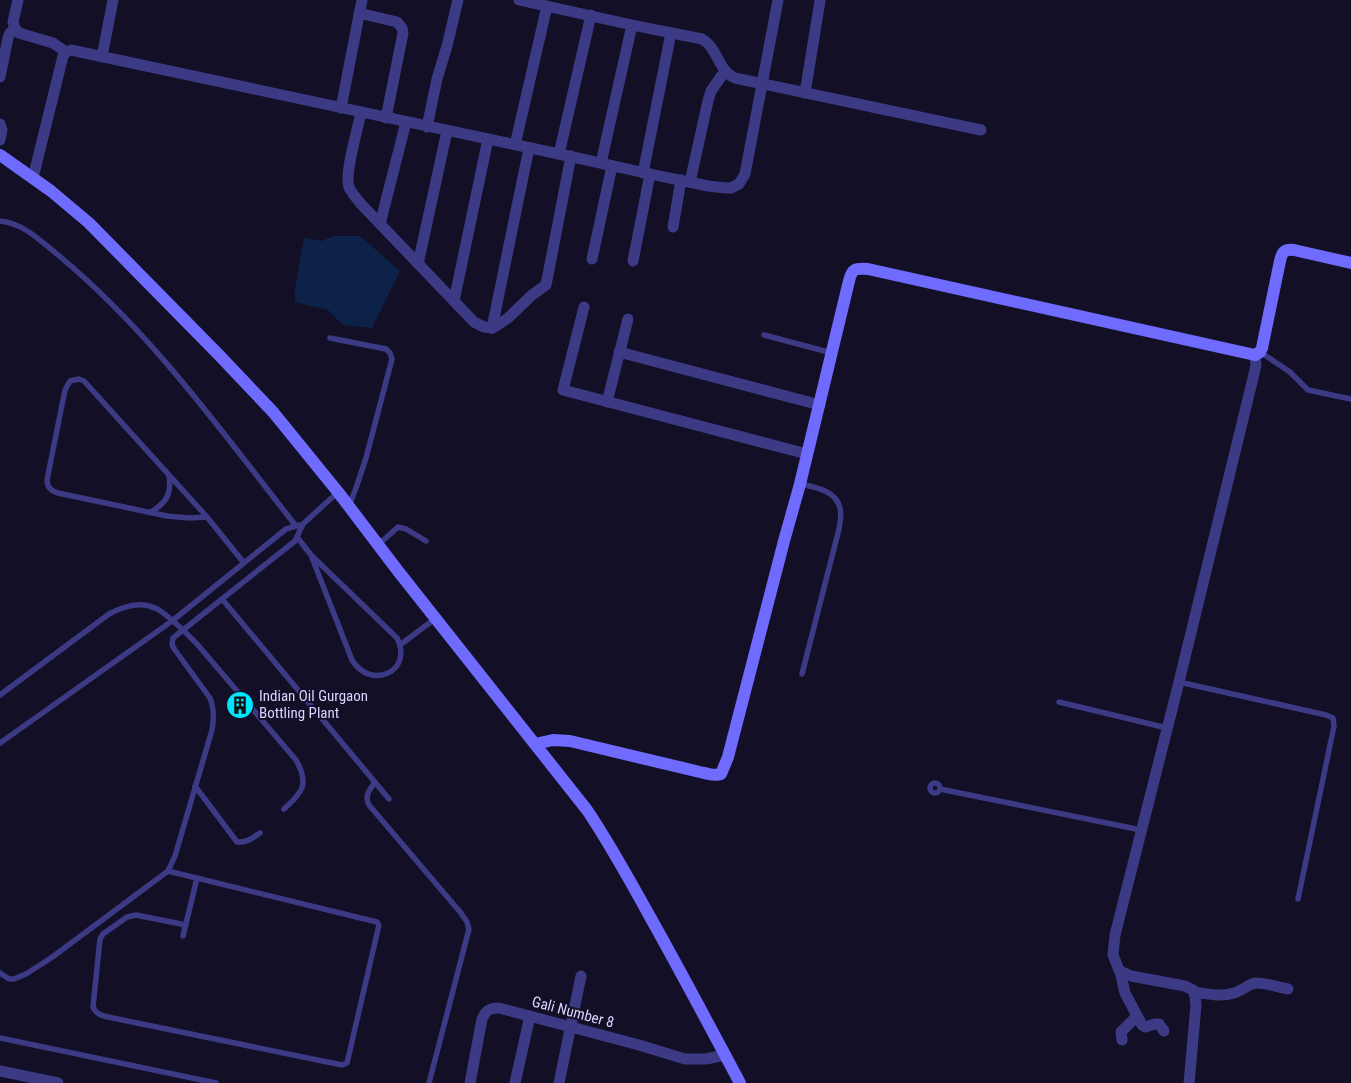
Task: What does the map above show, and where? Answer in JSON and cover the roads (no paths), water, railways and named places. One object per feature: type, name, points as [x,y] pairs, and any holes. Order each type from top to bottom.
[{"type":"street","points":[[18,0],[13,22],[15,29],[19,33],[53,43],[66,52]]},
{"type":"street","points":[[102,57],[113,0]]},
{"type":"street","points":[[341,108],[362,0]]},
{"type":"street","points":[[427,127],[436,79],[449,38],[458,0]]},
{"type":"street","points":[[522,0],[547,6],[573,6],[590,15],[702,39],[708,42],[725,71],[735,78],[981,130]]},
{"type":"street","points":[[33,178],[61,62],[66,52],[71,50],[607,165],[731,188],[739,184],[745,174],[778,0]]},
{"type":"street","points":[[805,93],[820,0]]},
{"type":"street","points":[[515,145],[547,6]]},
{"type":"street","points":[[359,13],[397,22],[402,28],[403,33],[386,118]]},
{"type":"street","points":[[361,112],[348,171],[349,186],[360,203],[474,322],[484,327],[492,328],[508,318],[546,285],[565,155],[590,15]]},
{"type":"street","points":[[592,259],[632,25]]},
{"type":"street","points":[[0,77],[8,38],[15,29]]},
{"type":"street","points":[[633,261],[646,173],[671,33]]},
{"type":"street","points":[[673,227],[711,91],[725,71]]},
{"type":"street","points":[[380,224],[406,122]]},
{"type":"street","points":[[0,124],[2,130],[0,140]]},
{"type":"street","points":[[418,264],[447,131]]},
{"type":"street","points":[[454,301],[488,139]]},
{"type":"street","points":[[492,328],[529,148]]},
{"type":"street","points":[[0,155],[58,196],[89,223],[233,368],[279,419],[338,492],[587,810],[604,835],[662,938],[740,1083]]},
{"type":"street","points":[[1164,1031],[1159,1024],[1145,1027],[1142,1025],[1125,993],[1120,971],[1113,955],[1115,935],[1179,682],[1258,354],[1262,348],[1282,256],[1288,250],[1294,250],[1351,263]]},
{"type":"street","points":[[535,744],[553,740],[570,742],[712,775],[721,774],[728,756],[800,484],[851,273],[854,270],[860,268],[923,281],[1258,354]]},
{"type":"street","points":[[584,307],[563,390],[807,454]]},
{"type":"street","points":[[607,402],[628,319]]},
{"type":"street","points":[[619,352],[820,404]]},
{"type":"street","points":[[1120,971],[1132,976],[1185,986],[1194,992],[1221,995],[1240,991],[1252,984],[1258,983],[1288,989]]},
{"type":"street","points":[[559,1083],[581,976]]},
{"type":"street","points":[[1189,1083],[1195,1014],[1194,992]]},
{"type":"street","name":"Gali Number 8","points":[[470,1083],[482,1019],[487,1010],[492,1008],[530,1016],[686,1059],[725,1055]]},
{"type":"street","points":[[515,1083],[530,1016]]},
{"type":"street","points":[[1122,1040],[1121,1032],[1137,1016]]},
{"type":"street","points":[[0,1070],[58,1083]]},
{"type":"lane","points":[[0,220],[16,224],[32,234],[82,276],[121,314],[184,384],[296,526]]},
{"type":"lane","points":[[764,335],[832,353]]},
{"type":"lane","points":[[330,338],[386,350],[390,353],[392,359],[366,458],[349,506]]},
{"type":"lane","points":[[1258,354],[1290,372],[1308,390],[1351,399]]},
{"type":"lane","points":[[207,517],[178,517],[58,493],[49,488],[47,480],[65,390],[70,381],[79,379],[84,381],[207,517],[244,563]]},
{"type":"lane","points":[[151,512],[164,501],[169,493],[171,487],[168,474]]},
{"type":"lane","points":[[800,484],[827,492],[840,507],[839,529],[802,674]]},
{"type":"lane","points":[[0,973],[8,979],[20,978],[168,871],[212,730],[213,712],[210,698],[172,645],[173,638],[295,541],[303,524],[338,492]]},
{"type":"lane","points":[[0,743],[172,621],[286,528],[303,524]]},
{"type":"lane","points":[[378,544],[396,528],[400,527],[426,541]]},
{"type":"lane","points":[[297,537],[311,555],[397,638],[400,645],[400,656],[397,665],[390,672],[380,676],[367,674],[357,669],[311,555]]},
{"type":"lane","points":[[222,599],[389,799]]},
{"type":"lane","points":[[0,695],[109,614],[127,607],[148,606],[156,608],[184,630],[296,760],[302,774],[302,788],[299,794],[284,809]]},
{"type":"lane","points":[[400,645],[436,618]]},
{"type":"lane","points":[[1179,682],[1333,718],[1334,726],[1298,899]]},
{"type":"lane","points":[[1058,702],[1167,728]]},
{"type":"lane","points":[[375,782],[367,797],[369,805],[460,913],[467,922],[469,929],[429,1083]]},
{"type":"lane","points":[[195,786],[237,842],[248,841],[260,832]]},
{"type":"lane","points":[[940,789],[1141,830]]},
{"type":"lane","points":[[168,871],[377,922],[379,925],[347,1063],[342,1065],[99,1015],[95,1011],[93,1007],[100,939],[106,931],[131,915],[186,925]]},
{"type":"lane","points":[[183,936],[196,878]]},
{"type":"lane","points":[[99,921],[106,931]]},
{"type":"lane","points":[[0,1038],[216,1083]]},
{"type":"water","points":[[334,236],[360,236],[400,271],[372,328],[343,325],[328,310],[295,302],[295,290],[304,238],[321,241]]},
{"type":"place","name":"Indian Oil Gurgaon Bottling Plant","points":[[240,705]]}]
